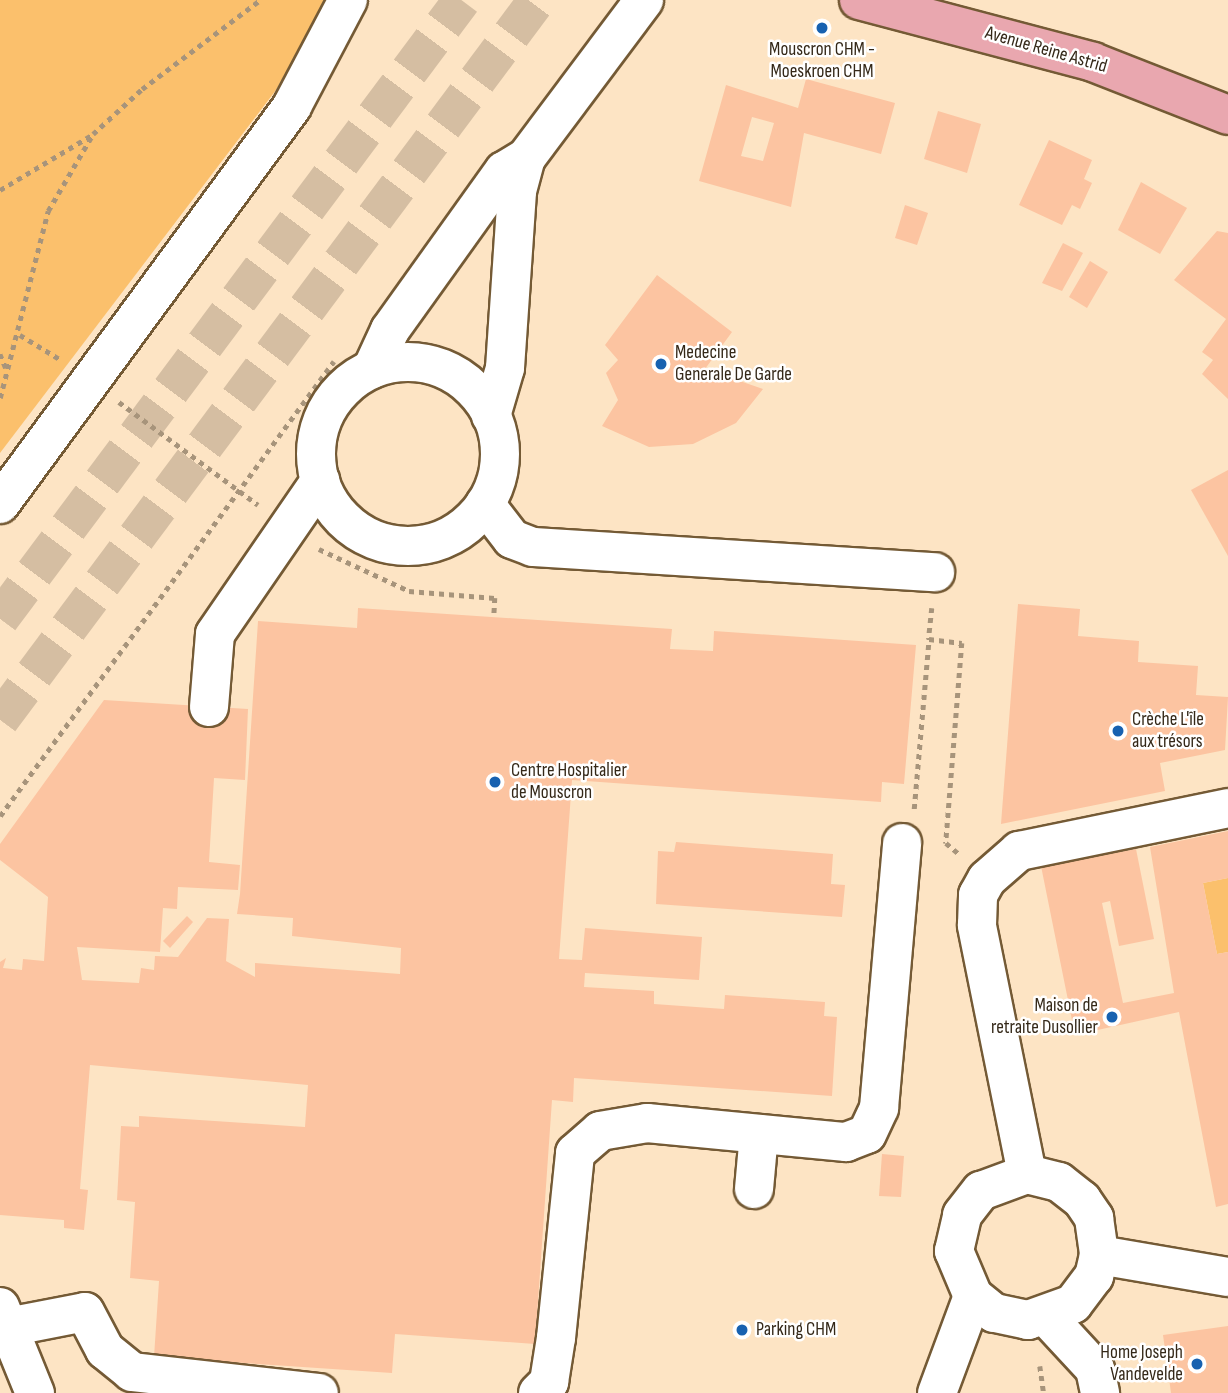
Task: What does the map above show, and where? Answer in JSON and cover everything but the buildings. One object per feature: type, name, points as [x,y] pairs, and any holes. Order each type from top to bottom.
[{"type":"main road","name":"Avenue Reine Astrid","points":[[859,0],[1093,62],[1228,115]]},
{"type":"street","points":[[0,504],[292,106],[348,0]]},
{"type":"street","points":[[607,48],[618,0]]},
{"type":"street","points":[[372,369],[390,330],[503,171],[526,158],[644,0]]},
{"type":"street","points":[[491,416],[505,368],[514,238],[526,158]]},
{"type":"street","points":[[475,211],[495,218],[514,238]]},
{"type":"street","points":[[396,362],[437,366],[468,383],[491,416],[500,460],[485,504],[440,540],[388,544],[344,521],[320,481],[317,444],[326,410],[349,382],[372,369],[396,362]]},
{"type":"street","points":[[209,706],[215,634],[320,481]]},
{"type":"street","points":[[485,504],[502,530],[533,547],[935,572]]},
{"type":"street","points":[[1027,1174],[977,925],[978,895],[987,879],[1019,851],[1228,808]]},
{"type":"street","points":[[538,1393],[548,1382],[556,1338],[575,1153],[600,1131],[647,1123],[846,1142],[867,1134],[879,1108],[902,843]]},
{"type":"street","points":[[754,1189],[759,1134]]},
{"type":"street","points":[[1027,1174],[1059,1182],[1083,1200],[1094,1218],[1099,1255],[1094,1276],[1073,1304],[1046,1316],[1028,1320],[994,1312],[973,1296],[954,1251],[962,1215],[981,1191],[1027,1174]]},
{"type":"street","points":[[1099,1255],[1228,1277]]},
{"type":"street","points":[[937,1393],[973,1296]]},
{"type":"street","points":[[35,1393],[4,1317],[85,1312],[105,1350],[132,1372],[319,1393]]},
{"type":"street","points":[[1046,1316],[1095,1369],[1100,1393]]},
{"type":"path","points":[[0,190],[93,134],[142,89],[260,0]]},
{"type":"path","points":[[0,398],[6,369],[20,335],[48,211],[93,134]]},
{"type":"path","points":[[20,335],[90,381],[341,565],[409,591],[495,598],[494,617]]},
{"type":"path","points":[[0,354],[6,369]]},
{"type":"path","points":[[0,816],[239,491]]},
{"type":"path","points":[[902,843],[917,802],[935,572]]},
{"type":"path","points":[[929,639],[962,642],[946,843],[987,879]]},
{"type":"shaded area","points":[[0,0],[328,0],[276,90],[0,453]]},
{"type":"shaded area","points":[[1228,878],[1228,952],[1217,954],[1203,883]]},
{"type":"tunnel","points":[[0,619],[462,0]]},
{"type":"tunnel","points":[[0,720],[537,0]]},
{"type":"place","name":"Mouscron CHM - Moeskroen CHM","points":[[822,28]]},
{"type":"place","name":"Medecine Generale De Garde","points":[[661,364]]},
{"type":"place","name":"Crèche L'île aux trésors","points":[[1118,731]]},
{"type":"place","name":"Centre Hospitalier de Mouscron","points":[[495,782]]},
{"type":"place","name":"Maison de retraite Dusollier","points":[[1112,1017]]},
{"type":"place","name":"Parking CHM","points":[[742,1330]]},
{"type":"place","name":"Home Joseph Vandevelde","points":[[1197,1364]]}]
